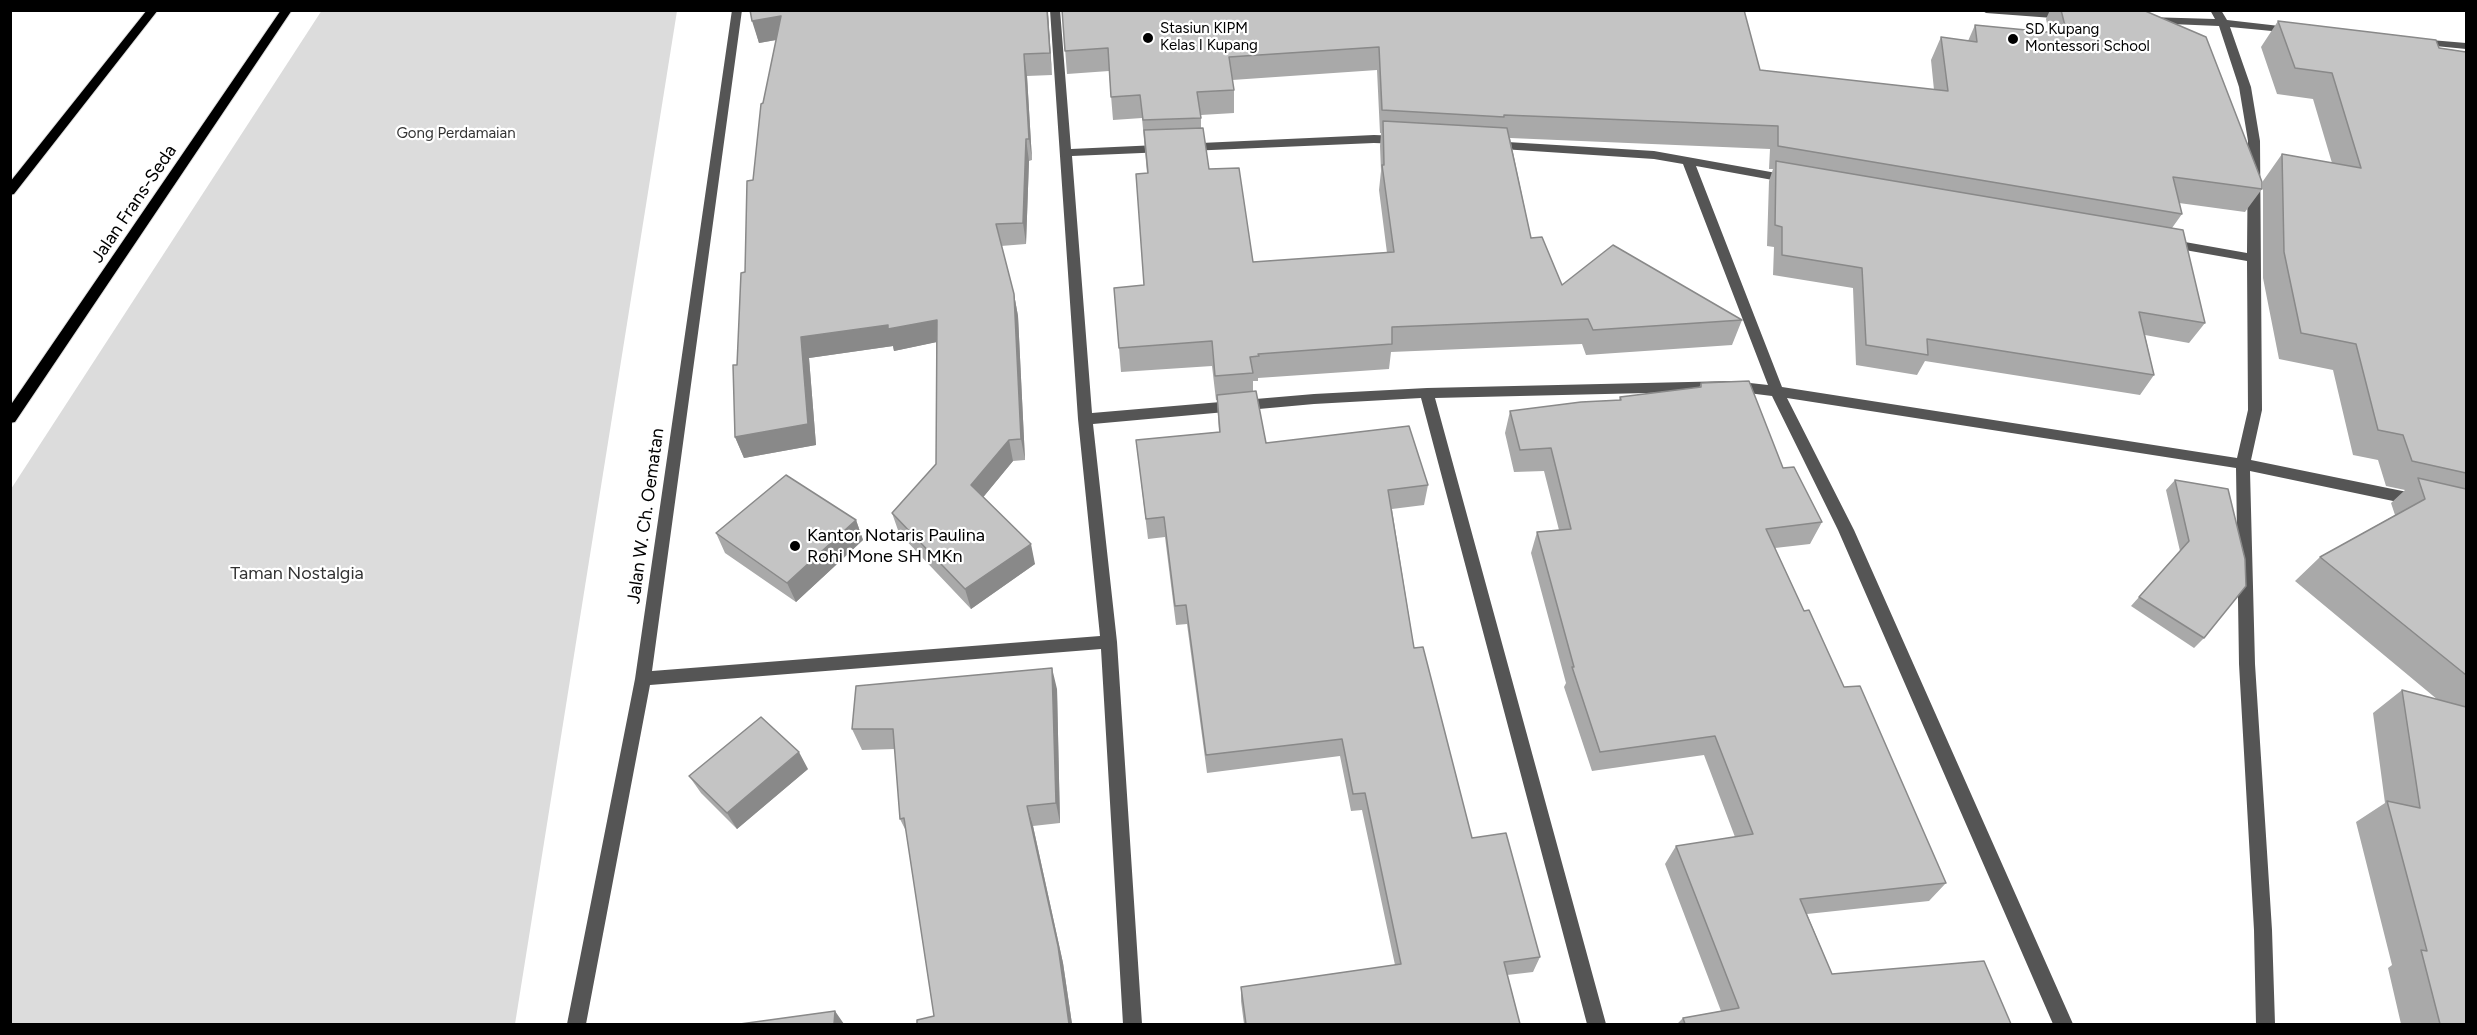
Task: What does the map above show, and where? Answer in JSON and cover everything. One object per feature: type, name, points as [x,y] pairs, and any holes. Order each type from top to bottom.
[{"type":"main road","points":[[10,191],[153,10]]},
{"type":"main road","name":"Jalan Frans-Seda","points":[[10,418],[287,10]]},
{"type":"street","name":"Jalan W. Ch. Oematan","points":[[576,1024],[643,679],[738,10]]},
{"type":"street","points":[[1055,10],[1085,419],[1109,642],[1133,1024]]},
{"type":"street","points":[[1986,10],[2074,17]]},
{"type":"street","points":[[2219,17],[2245,87],[2254,141],[2255,410],[2242,464],[2247,664],[2263,919],[2266,1024]]},
{"type":"street","points":[[2132,19],[2219,17],[2304,31]]},
{"type":"street","points":[[2409,41],[2466,46]]},
{"type":"street","points":[[1065,153],[1374,139],[1409,141]]},
{"type":"street","points":[[1479,145],[1654,155],[1806,182]]},
{"type":"street","points":[[1688,161],[1777,391],[1846,530],[2063,1024]]},
{"type":"street","points":[[2160,242],[2254,258]]},
{"type":"street","points":[[1085,419],[1314,399],[1427,393],[1732,386],[1777,391],[2242,464],[2433,504]]},
{"type":"street","points":[[1427,393],[1597,1024]]},
{"type":"street","points":[[643,679],[1109,642]]},
{"type":"green space","name":"Taman Nostalgia","points":[[322,10],[677,11],[515,1024],[11,1024],[11,489]]},
{"type":"building","points":[[750,10],[1047,10],[1050,53],[1024,54],[1029,139],[1026,139],[1023,223],[996,224],[1014,294],[1021,439],[1009,440],[971,485],[1031,544],[965,589],[892,513],[936,464],[937,320],[888,329],[888,325],[801,337],[808,424],[735,437],[733,365],[737,365],[741,273],[745,272],[747,181],[753,180],[761,104],[781,16],[752,21]]},
{"type":"building","points":[[1062,10],[1744,10],[1760,70],[1948,91],[1941,37],[1977,42],[1975,25],[2067,34],[2061,10],[2143,10],[2206,37],[2262,182],[2262,189],[2173,177],[2182,214],[1778,146],[1778,126],[1504,115],[1504,117],[1382,110],[1379,47],[1229,57],[1234,90],[1197,92],[1201,118],[1143,120],[1140,95],[1111,97],[1108,48],[1065,51]]},
{"type":"building","points":[[2278,21],[2436,40],[2439,48],[2466,52],[2466,473],[2412,461],[2403,435],[2378,430],[2356,344],[2301,333],[2284,252],[2282,154],[2361,168],[2332,73],[2295,68]]},
{"type":"building","points":[[1383,121],[1507,128],[1531,238],[1542,237],[1562,285],[1613,245],[1742,320],[1593,330],[1588,319],[1392,327],[1392,344],[1258,354],[1259,356],[1250,357],[1253,373],[1215,376],[1212,341],[1119,348],[1114,288],[1144,285],[1136,174],[1148,173],[1144,130],[1203,128],[1209,169],[1239,168],[1253,262],[1394,252],[1382,165],[1384,165]]},
{"type":"building","points":[[1776,161],[2183,230],[2205,323],[2139,312],[2154,375],[1927,339],[1928,355],[1866,345],[1862,268],[1782,255],[1782,227],[1775,225]]},
{"type":"building","points":[[1749,381],[1783,468],[1794,467],[1822,522],[1766,529],[1804,611],[1809,610],[1844,687],[1860,686],[1946,883],[1800,899],[1832,974],[1984,961],[2011,1024],[1685,1024],[1683,1018],[1739,1008],[1676,846],[1753,834],[1715,736],[1600,752],[1572,667],[1574,667],[1537,532],[1571,529],[1551,448],[1520,450],[1510,411],[1581,402],[1621,400],[1620,397],[1701,387],[1701,383]]},
{"type":"building","points":[[1256,391],[1266,443],[1409,426],[1428,485],[1388,490],[1414,648],[1423,647],[1472,838],[1506,833],[1540,957],[1504,962],[1520,1024],[1246,1024],[1241,987],[1401,964],[1365,793],[1353,794],[1342,739],[1206,755],[1186,605],[1175,606],[1164,517],[1146,519],[1136,440],[1220,432],[1217,395]]},
{"type":"building","name":"Kantor Notaris Paulina Rohi Mone SH MKn","points":[[786,475],[856,520],[787,583],[716,533]]},
{"type":"building","points":[[2418,478],[2466,489],[2466,675],[2320,557],[2425,499]]},
{"type":"building","points":[[2175,480],[2228,489],[2245,559],[2246,586],[2204,638],[2139,597],[2189,541]]},
{"type":"building","points":[[1052,668],[1056,803],[1027,806],[1058,946],[1069,1024],[917,1024],[917,1020],[934,1016],[904,818],[900,819],[893,729],[852,729],[856,686]]},
{"type":"building","points":[[2402,690],[2466,707],[2466,1024],[2440,1024],[2421,950],[2427,951],[2387,801],[2420,808]]},
{"type":"building","points":[[761,717],[799,752],[727,813],[689,776]]},
{"type":"building","points":[[835,1011],[834,1024],[740,1024]]},
{"type":"place","name":"Stasiun KIPM Kelas I Kupang","points":[[1148,38]]},
{"type":"place","name":"SD Kupang Montessori School","points":[[2013,39]]},
{"type":"place","name":"Kantor Notaris Paulina Rohi Mone SH MKn","points":[[795,546]]},
{"type":"park label","name":"Gong Perdamaian","points":[[456,134]]}]
